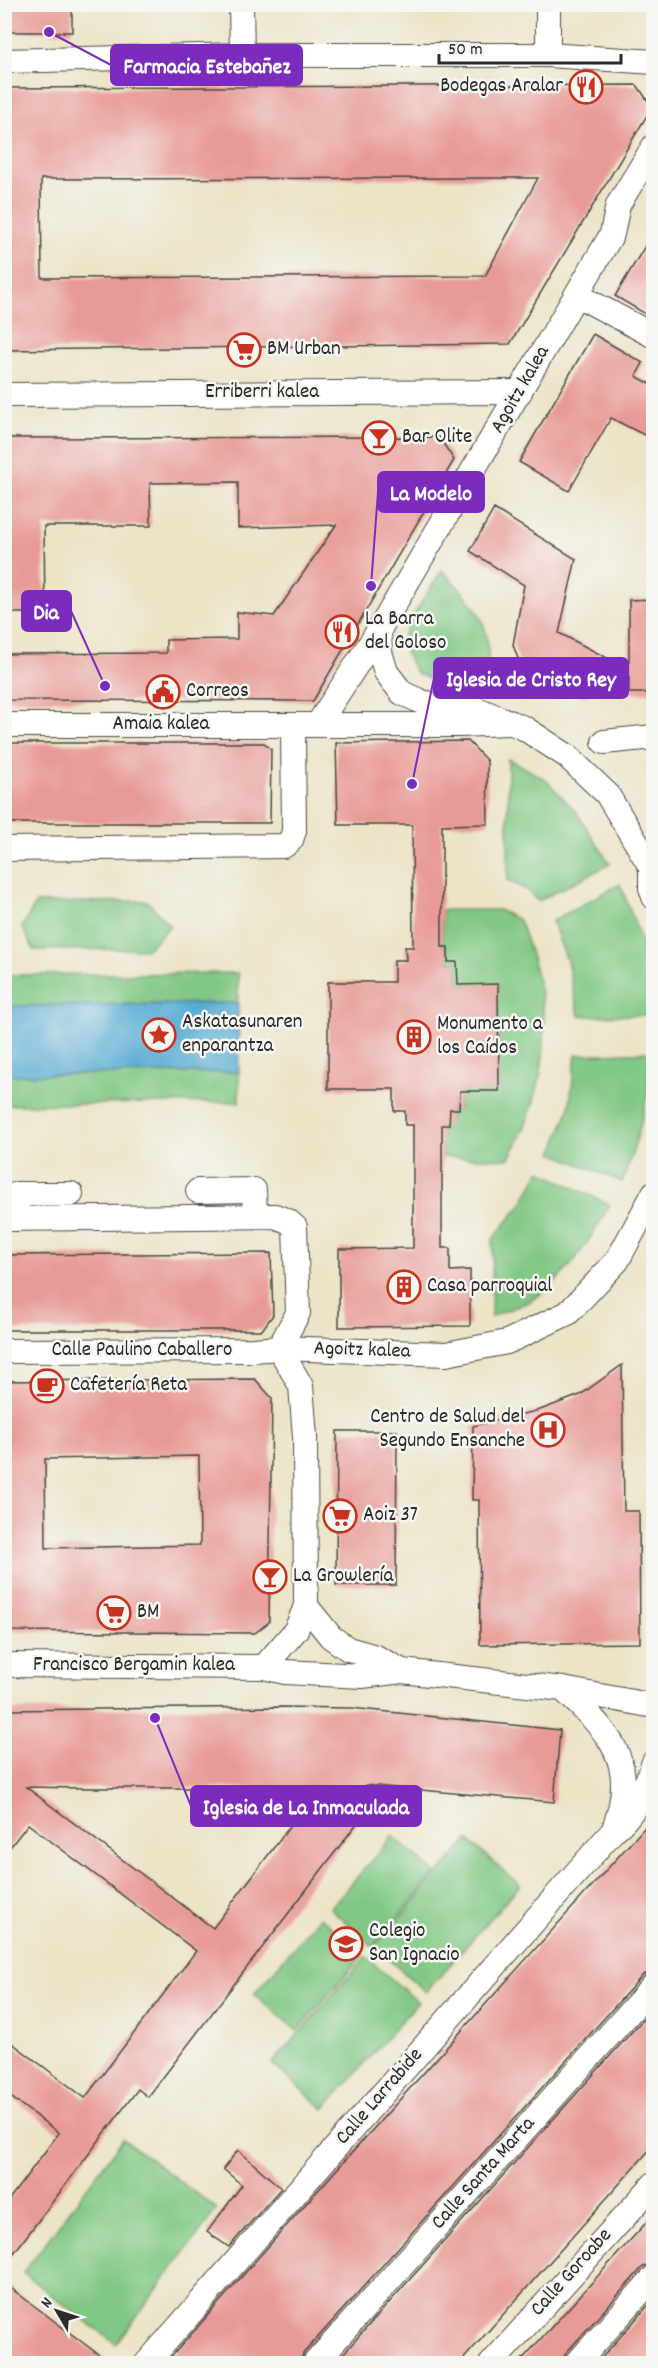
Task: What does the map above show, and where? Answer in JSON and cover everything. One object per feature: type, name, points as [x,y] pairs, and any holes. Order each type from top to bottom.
[{"type":"street","points":[[241,4],[242,55]]},
{"type":"street","points":[[548,4],[548,55]]},
{"type":"street","points":[[4,61],[242,55],[548,55],[654,62]]},
{"type":"street","name":"Agoitz kalea","points":[[318,724],[379,630],[577,295],[612,234],[618,205],[654,146]]},
{"type":"street","points":[[577,295],[654,336]]},
{"type":"street","name":"Erriberri kalea","points":[[4,395],[520,392]]},
{"type":"street","points":[[379,630],[380,652],[386,672],[402,693],[422,702],[446,707],[474,708],[524,728],[567,756],[607,794],[652,871],[651,888],[654,897]]},
{"type":"street","points":[[318,724],[507,723]]},
{"type":"street","name":"Amaia kalea","points":[[4,725],[293,726],[318,724]]},
{"type":"street","points":[[4,849],[284,846],[291,840],[294,831],[293,726]]},
{"type":"street","points":[[604,742],[654,737]]},
{"type":"street","points":[[198,1191],[254,1190],[255,1216]]},
{"type":"street","points":[[70,1194],[18,1194],[11,1219],[275,1216],[288,1221],[295,1227],[298,1313],[279,1348]]},
{"type":"street","name":"Agoitz kalea","points":[[279,1348],[446,1354],[507,1342],[568,1313],[618,1261],[652,1203]]},
{"type":"street","name":"Agoitz kalea","points":[[279,1348],[301,1386],[305,1437],[306,1606]]},
{"type":"street","name":"Calle Paulino Caballero","points":[[4,1351],[279,1348]]},
{"type":"street","name":"Francisco Bergamin kalea","points":[[264,1667],[296,1630],[306,1606],[331,1638],[348,1649],[376,1657],[402,1671]]},
{"type":"street","name":"Francisco Bergamin kalea","points":[[4,1665],[264,1667],[285,1672],[362,1676],[402,1671],[563,1689],[654,1706]]},
{"type":"street","name":"Calle Larrabide","points":[[563,1689],[598,1722],[614,1745],[623,1768],[623,1803],[613,1831]]},
{"type":"street","name":"Calle Larrabide","points":[[146,2364],[613,1831],[625,1822],[638,1805],[654,1762]]},
{"type":"street","name":"Calle Santa Marta","points":[[314,2364],[654,1985]]},
{"type":"street","name":"Calle Goroabe","points":[[491,2364],[654,2184]]},
{"type":"street","points":[[576,2364],[654,2277]]},
{"type":"green space","points":[[442,570],[468,598],[482,621],[488,648],[486,686],[429,679],[416,673],[404,650],[403,637],[409,622]]},
{"type":"green space","points":[[508,759],[545,779],[577,813],[610,864],[538,901],[525,889],[508,881]]},
{"type":"green space","points":[[620,884],[638,932],[647,965],[651,981],[653,1015],[579,1016],[567,961],[552,921]]},
{"type":"green space","points":[[147,901],[170,926],[147,949],[34,950],[22,927],[36,903]]},
{"type":"green space","points":[[442,910],[499,910],[519,920],[535,966],[544,1016],[543,1059],[527,1121],[508,1159],[442,1157],[442,1125],[449,1124],[450,1109],[459,1109],[460,1091],[499,1090],[498,985],[458,985],[457,962],[448,962],[448,947],[442,947]]},
{"type":"green space","points":[[238,973],[238,1003],[5,1006],[5,975]]},
{"type":"green space","points":[[653,1052],[642,1118],[622,1182],[553,1153],[569,1109],[576,1055]]},
{"type":"green space","points":[[239,1072],[239,1102],[5,1105],[5,1075]]},
{"type":"green space","points":[[540,1171],[610,1205],[576,1258],[555,1282],[530,1301],[491,1317],[493,1239],[521,1205]]},
{"type":"green space","points":[[393,1836],[436,1873],[372,1946],[330,1908]]},
{"type":"green space","points":[[468,1840],[520,1885],[426,1992],[374,1947]]},
{"type":"green space","points":[[320,1917],[363,1955],[297,2031],[254,1994]]},
{"type":"green space","points":[[366,1957],[418,2002],[324,2109],[272,2064]]},
{"type":"green space","points":[[123,2139],[217,2209],[116,2344],[23,2273]]},
{"type":"water","points":[[238,1003],[239,1072],[5,1075],[5,1006]]},
{"type":"building","points":[[4,4],[72,4],[72,32],[4,32]]},
{"type":"building","points":[[637,85],[652,107],[510,344],[4,350],[4,88]],"holes":[[[538,178],[485,276],[42,278],[41,179]]]},
{"type":"building","points":[[654,231],[654,319],[615,296]]},
{"type":"building","points":[[593,334],[643,363],[636,376],[654,386],[654,440],[611,418],[569,491],[519,462]]},
{"type":"building","points":[[439,437],[454,460],[313,701],[4,700],[4,654],[166,653],[166,640],[237,639],[237,612],[274,616],[336,525],[238,528],[238,482],[150,483],[151,526],[44,526],[45,613],[4,613],[4,438]]},
{"type":"building","points":[[494,509],[576,559],[559,633],[615,662],[584,697],[519,661],[513,645],[524,585],[470,551]]},
{"type":"building","points":[[654,599],[654,693],[629,693],[629,600]]},
{"type":"building","points":[[468,741],[487,761],[488,824],[442,825],[442,947],[448,947],[448,962],[457,962],[458,985],[498,984],[499,1091],[460,1091],[459,1109],[450,1109],[449,1125],[442,1125],[442,1248],[450,1248],[450,1271],[470,1270],[470,1326],[339,1327],[339,1249],[413,1248],[413,1125],[405,1125],[405,1111],[394,1111],[394,1089],[328,1089],[328,982],[394,982],[394,960],[406,960],[405,947],[413,947],[412,825],[338,825],[336,743]]},
{"type":"building","points":[[4,743],[264,743],[271,749],[270,823],[4,823]]},
{"type":"building","points":[[271,1253],[273,1315],[262,1330],[4,1330],[4,1255]]},
{"type":"building","points":[[622,1365],[624,1511],[639,1511],[640,1643],[480,1645],[479,1500],[472,1500],[473,1426],[540,1410],[580,1395]]},
{"type":"building","points":[[255,1379],[272,1398],[269,1622],[255,1633],[4,1631],[4,1381]],"holes":[[[199,1456],[200,1545],[46,1548],[45,1459]]]},
{"type":"building","points":[[337,1431],[397,1431],[396,1585],[336,1585]]},
{"type":"building","points":[[351,1708],[560,1730],[554,1802],[366,1785],[365,1813],[148,2097],[138,2089],[4,2266],[4,2206],[59,2133],[4,2092],[4,2037],[85,2098],[196,1951],[28,1824],[4,1855],[4,1710]],"holes":[[[26,1787],[319,1788],[213,1928]]]},
{"type":"building","points":[[654,1817],[654,1971],[643,1975],[303,2354],[300,2364],[165,2364],[303,2207]]},
{"type":"building","points":[[654,2007],[654,2145],[459,2364],[334,2364]]},
{"type":"building","points":[[238,2150],[281,2188],[229,2247],[207,2232],[242,2185],[223,2169]]},
{"type":"building","points":[[654,2214],[654,2263],[643,2267],[565,2354],[562,2364],[518,2364]]},
{"type":"building","points":[[4,2283],[111,2364],[20,2364],[4,2352]]},
{"type":"building","points":[[654,2299],[654,2354],[645,2364],[596,2364]]},
{"type":"place","name":"Farmacia Estebañez","points":[[49,32]]},
{"type":"place","name":"Bodegas Aralar","points":[[586,87]]},
{"type":"place","name":"BM Urban","points":[[244,350]]},
{"type":"place","name":"Bar Olite","points":[[379,438]]},
{"type":"place","name":"La Modelo","points":[[371,586]]},
{"type":"place","name":"La Barra del Goloso","points":[[342,632]]},
{"type":"place","name":"Dia","points":[[105,686]]},
{"type":"place","name":"Correos","points":[[163,692]]},
{"type":"place","name":"Iglesia de Cristo Rey","points":[[412,784]]},
{"type":"place","name":"Askatasunaren enparantza","points":[[159,1035]]},
{"type":"place","name":"Monumento a los Caídos","points":[[414,1037]]},
{"type":"place","name":"Casa parroquial","points":[[404,1287]]},
{"type":"place","name":"Cafetería Reta","points":[[47,1386]]},
{"type":"place","name":"Centro de Salud del Segundo Ensanche","points":[[548,1430]]},
{"type":"place","name":"Aoiz 37","points":[[340,1516]]},
{"type":"place","name":"La Growlería","points":[[270,1577]]},
{"type":"place","name":"BM","points":[[114,1613]]},
{"type":"place","name":"Iglesia de La Inmaculada","points":[[155,1718]]},
{"type":"place","name":"Colegio San Ignacio","points":[[346,1944]]}]
